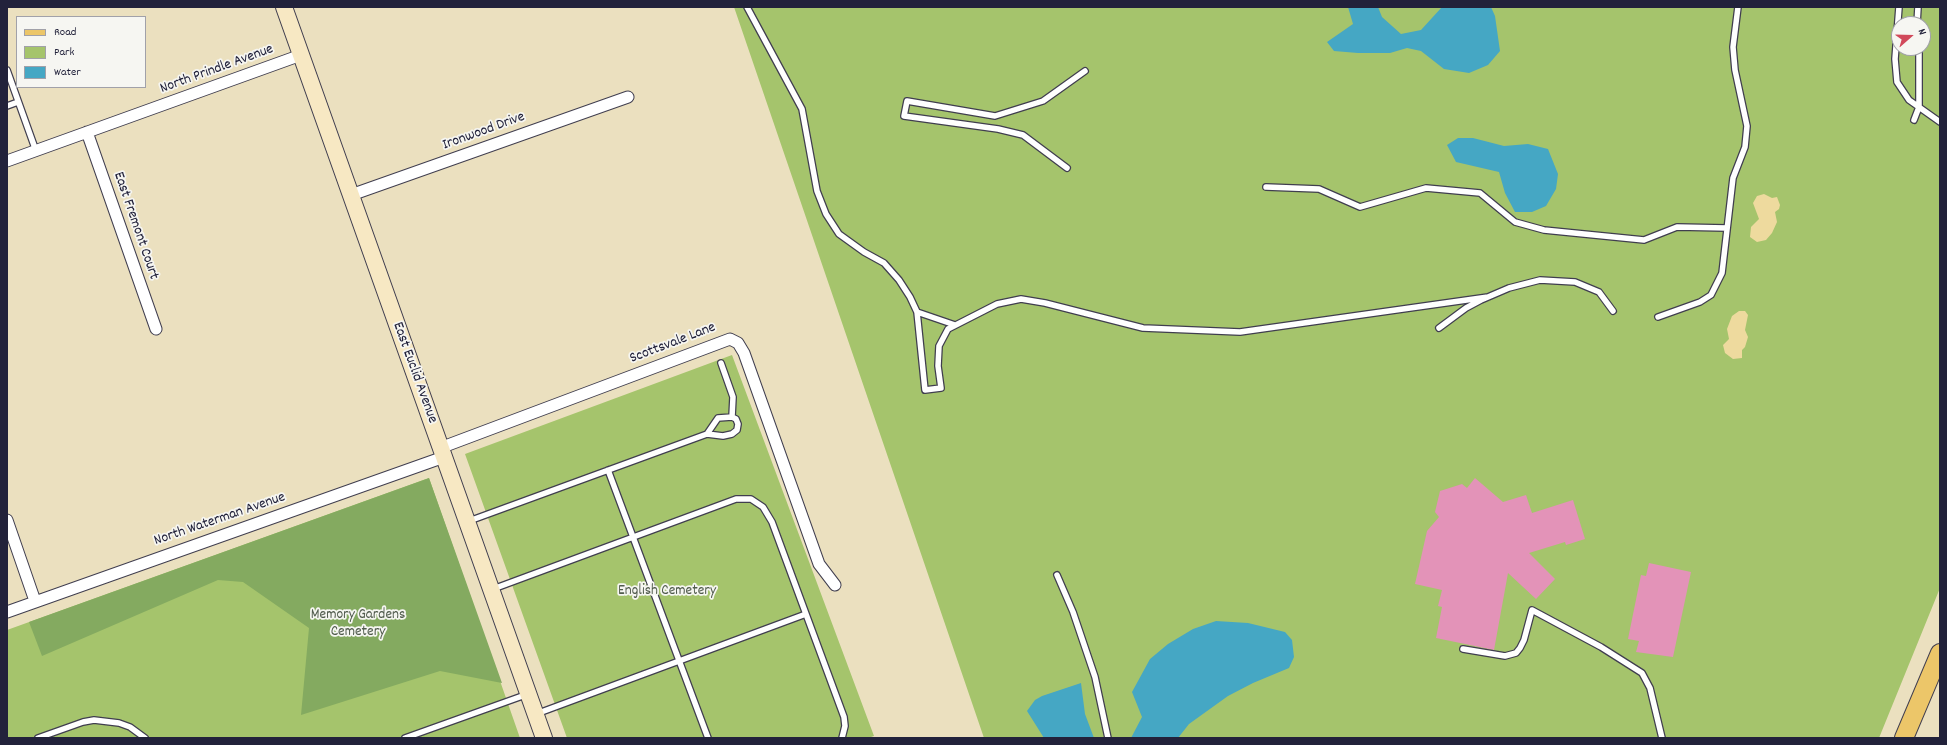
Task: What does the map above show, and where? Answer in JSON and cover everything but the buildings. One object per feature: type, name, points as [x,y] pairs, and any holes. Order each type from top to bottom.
[{"type":"main road","name":"East Euclid Avenue","points":[[284,7],[544,738]]},
{"type":"main road","points":[[1904,738],[1936,671],[1940,653]]},
{"type":"street","name":"North Prindle Avenue","points":[[7,162],[301,55]]},
{"type":"street","name":"Ironwood Drive","points":[[351,196],[628,97]]},
{"type":"street","name":"East Fremont Court","points":[[87,132],[156,329]]},
{"type":"street","name":"Scottsvale Lane","points":[[442,452],[730,339],[738,343],[744,352],[819,564],[835,585]]},
{"type":"street","name":"North Waterman Avenue","points":[[7,612],[442,452]]},
{"type":"street","points":[[7,520],[35,602]]},
{"type":"lane","points":[[747,7],[802,109],[817,191],[826,214],[840,234],[864,252],[884,263],[899,280],[910,297],[917,312],[925,390],[941,388],[938,366],[939,346],[948,329],[997,304],[1021,299],[1045,303],[1143,328],[1240,332],[1488,297]]},
{"type":"lane","points":[[1658,317],[1700,302],[1711,295],[1722,273],[1733,178],[1745,147],[1747,126],[1736,77],[1733,47],[1738,7]]},
{"type":"lane","points":[[1899,7],[1894,70],[1901,90],[1909,100],[1940,122]]},
{"type":"lane","points":[[1914,120],[1919,107],[1919,56]]},
{"type":"lane","points":[[7,70],[36,151]]},
{"type":"lane","points":[[1067,168],[1024,135],[991,128],[904,116],[907,101],[995,116],[1043,101],[1085,71]]},
{"type":"lane","points":[[7,106],[18,102]]},
{"type":"lane","points":[[1266,187],[1319,190],[1360,207],[1426,188],[1480,193],[1515,222],[1544,230],[1644,240],[1677,227],[1727,228]]},
{"type":"lane","points":[[1439,328],[1466,308],[1488,297],[1509,288],[1540,280],[1575,282],[1599,292],[1613,311]]},
{"type":"lane","points":[[917,312],[954,325]]},
{"type":"lane","points":[[721,363],[733,397],[732,417]]},
{"type":"lane","points":[[467,522],[707,434],[724,436],[732,434],[737,430],[738,424],[736,419],[732,417],[718,418],[707,434]]},
{"type":"lane","points":[[608,470],[708,738]]},
{"type":"lane","points":[[491,590],[736,499],[751,499],[757,502],[768,513],[844,717],[845,726],[842,738]]},
{"type":"lane","points":[[1057,575],[1073,612],[1095,676],[1108,738]]},
{"type":"lane","points":[[1463,649],[1505,656],[1516,653],[1524,640],[1532,610],[1601,647],[1642,673],[1650,688],[1662,738]]},
{"type":"lane","points":[[535,714],[806,614]]},
{"type":"lane","points":[[405,738],[528,694]]},
{"type":"lane","points":[[38,738],[83,722],[94,720],[124,725],[138,732],[145,738]]},
{"type":"green space","points":[[734,7],[1940,7],[1940,588],[1879,738],[984,738]]},
{"type":"green space","name":"English Cemetery","points":[[732,355],[874,736],[868,738],[567,738],[465,454]]},
{"type":"green space","name":"Memory Gardens Cemetery","points":[[429,478],[520,738],[7,738],[7,630]]},
{"type":"green space","points":[[429,478],[502,683],[440,671],[301,715],[309,628],[243,582],[218,580],[42,656],[29,622]]},
{"type":"sand","points":[[1764,194],[1772,198],[1777,197],[1780,205],[1779,209],[1775,212],[1777,222],[1772,233],[1766,240],[1757,242],[1750,237],[1751,227],[1759,219],[1753,203],[1757,196]]},
{"type":"sand","points":[[1739,311],[1745,311],[1748,315],[1745,330],[1748,337],[1745,347],[1742,350],[1742,358],[1733,359],[1725,353],[1723,345],[1729,339],[1727,329],[1732,316]]},
{"type":"water","points":[[1348,7],[1378,7],[1382,17],[1401,34],[1421,30],[1442,7],[1491,7],[1495,16],[1500,51],[1488,65],[1469,73],[1444,69],[1421,51],[1407,48],[1390,53],[1334,51],[1327,42],[1353,24]]},
{"type":"water","points":[[1458,138],[1473,138],[1504,146],[1528,144],[1548,149],[1558,174],[1556,189],[1546,206],[1532,212],[1515,212],[1505,193],[1499,172],[1456,162],[1447,145]]},
{"type":"water","points":[[1216,621],[1248,623],[1285,632],[1292,640],[1294,657],[1289,668],[1253,683],[1228,696],[1189,724],[1178,738],[1131,738],[1142,717],[1132,692],[1150,659],[1168,644],[1193,629]]},
{"type":"water","points":[[1081,683],[1085,714],[1094,738],[1044,738],[1027,711],[1035,700],[1042,696]]}]
